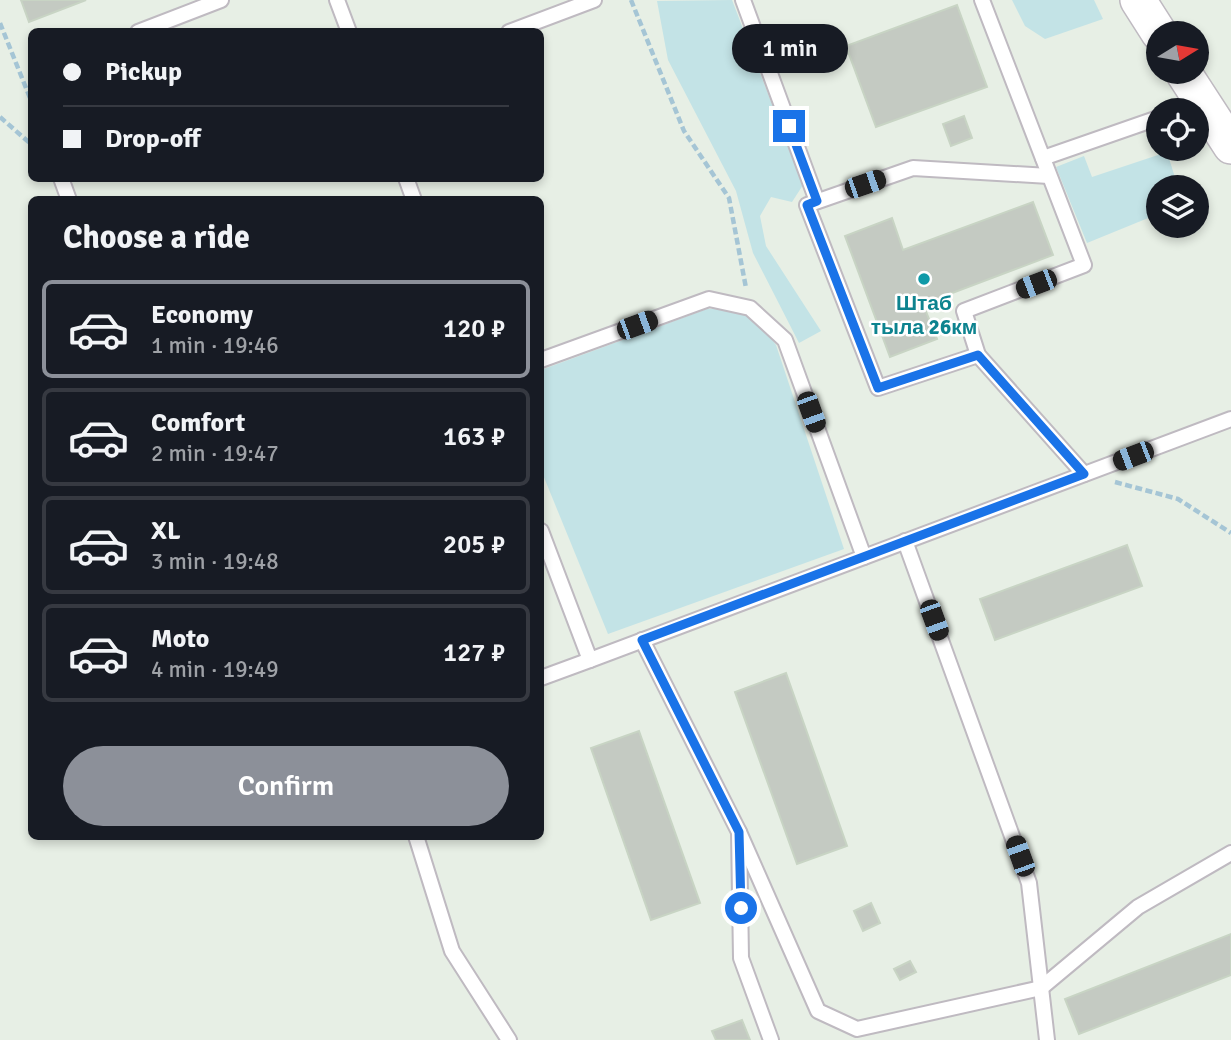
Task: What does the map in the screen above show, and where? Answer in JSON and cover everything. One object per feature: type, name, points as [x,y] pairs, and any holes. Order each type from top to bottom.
[{"type":"street","points":[[1138,0],[1151,21]]},
{"type":"street","points":[[1188,84],[1197,105],[1231,146]]},
{"type":"lane","points":[[148,28],[221,0]]},
{"type":"lane","points":[[337,0],[348,28]]},
{"type":"lane","points":[[520,28],[594,0]]},
{"type":"lane","points":[[743,0],[817,201]]},
{"type":"lane","points":[[982,0],[1084,265],[964,311],[978,355],[1084,474]]},
{"type":"lane","points":[[1043,158],[1146,122]]},
{"type":"lane","points":[[978,355],[878,388],[807,205],[914,168],[1049,176]]},
{"type":"lane","points":[[544,359],[709,299],[750,308],[785,340],[863,557]]},
{"type":"lane","points":[[544,677],[1231,419]]},
{"type":"lane","points":[[544,539],[590,660]]},
{"type":"lane","points":[[905,541],[1029,883],[1047,1040]]},
{"type":"lane","points":[[642,640],[739,832],[818,1011],[857,1029],[1041,988],[1138,907],[1231,853]]},
{"type":"lane","points":[[739,832],[741,958],[771,1040]]},
{"type":"lane","points":[[417,840],[452,951],[509,1040]]},
{"type":"path","points":[[631,0],[684,131],[729,198],[750,308]]},
{"type":"path","points":[[0,23],[28,93]]},
{"type":"path","points":[[0,117],[28,142]]},
{"type":"path","points":[[1084,474],[1178,499],[1231,533]]},
{"type":"shaded area","points":[[732,0],[803,185],[792,202],[771,197],[760,216],[766,246],[821,331],[799,343],[753,253],[736,191],[668,60],[657,1]]},
{"type":"shaded area","points":[[1012,0],[1094,0],[1103,19],[1045,39],[1025,26]]},
{"type":"shaded area","points":[[1084,156],[1092,177],[1146,159],[1170,161],[1174,175],[1146,175],[1146,219],[1087,243],[1056,167]]},
{"type":"shaded area","points":[[707,309],[736,309],[759,323],[776,345],[844,549],[608,634],[544,477],[544,369]]},
{"type":"building","points":[[21,0],[86,0],[29,22]]},
{"type":"building","points":[[957,5],[987,87],[876,127],[846,46]]},
{"type":"building","points":[[964,116],[972,138],[951,146],[943,124]]},
{"type":"building","name":"Штаб тыла 26км","points":[[1033,202],[1053,255],[923,304],[937,339],[890,357],[845,236],[892,218],[903,250]]},
{"type":"building","points":[[1127,545],[1142,586],[995,640],[980,599]]},
{"type":"building","points":[[786,673],[847,846],[797,864],[735,692]]},
{"type":"building","points":[[639,731],[700,903],[651,920],[591,748]]},
{"type":"building","points":[[871,903],[880,923],[863,931],[854,911]]},
{"type":"building","points":[[1231,934],[1231,975],[1079,1034],[1065,999]]},
{"type":"building","points":[[910,961],[916,972],[900,980],[894,969]]},
{"type":"building","points":[[742,1020],[750,1040],[716,1040],[712,1031]]},
{"type":"place","name":"Штаб тыла 26км","points":[[924,279]]},
{"type":"route","points":[[741,908],[739,832],[642,640],[1084,474],[978,355],[878,388],[807,205],[817,201],[789,126]]}]
